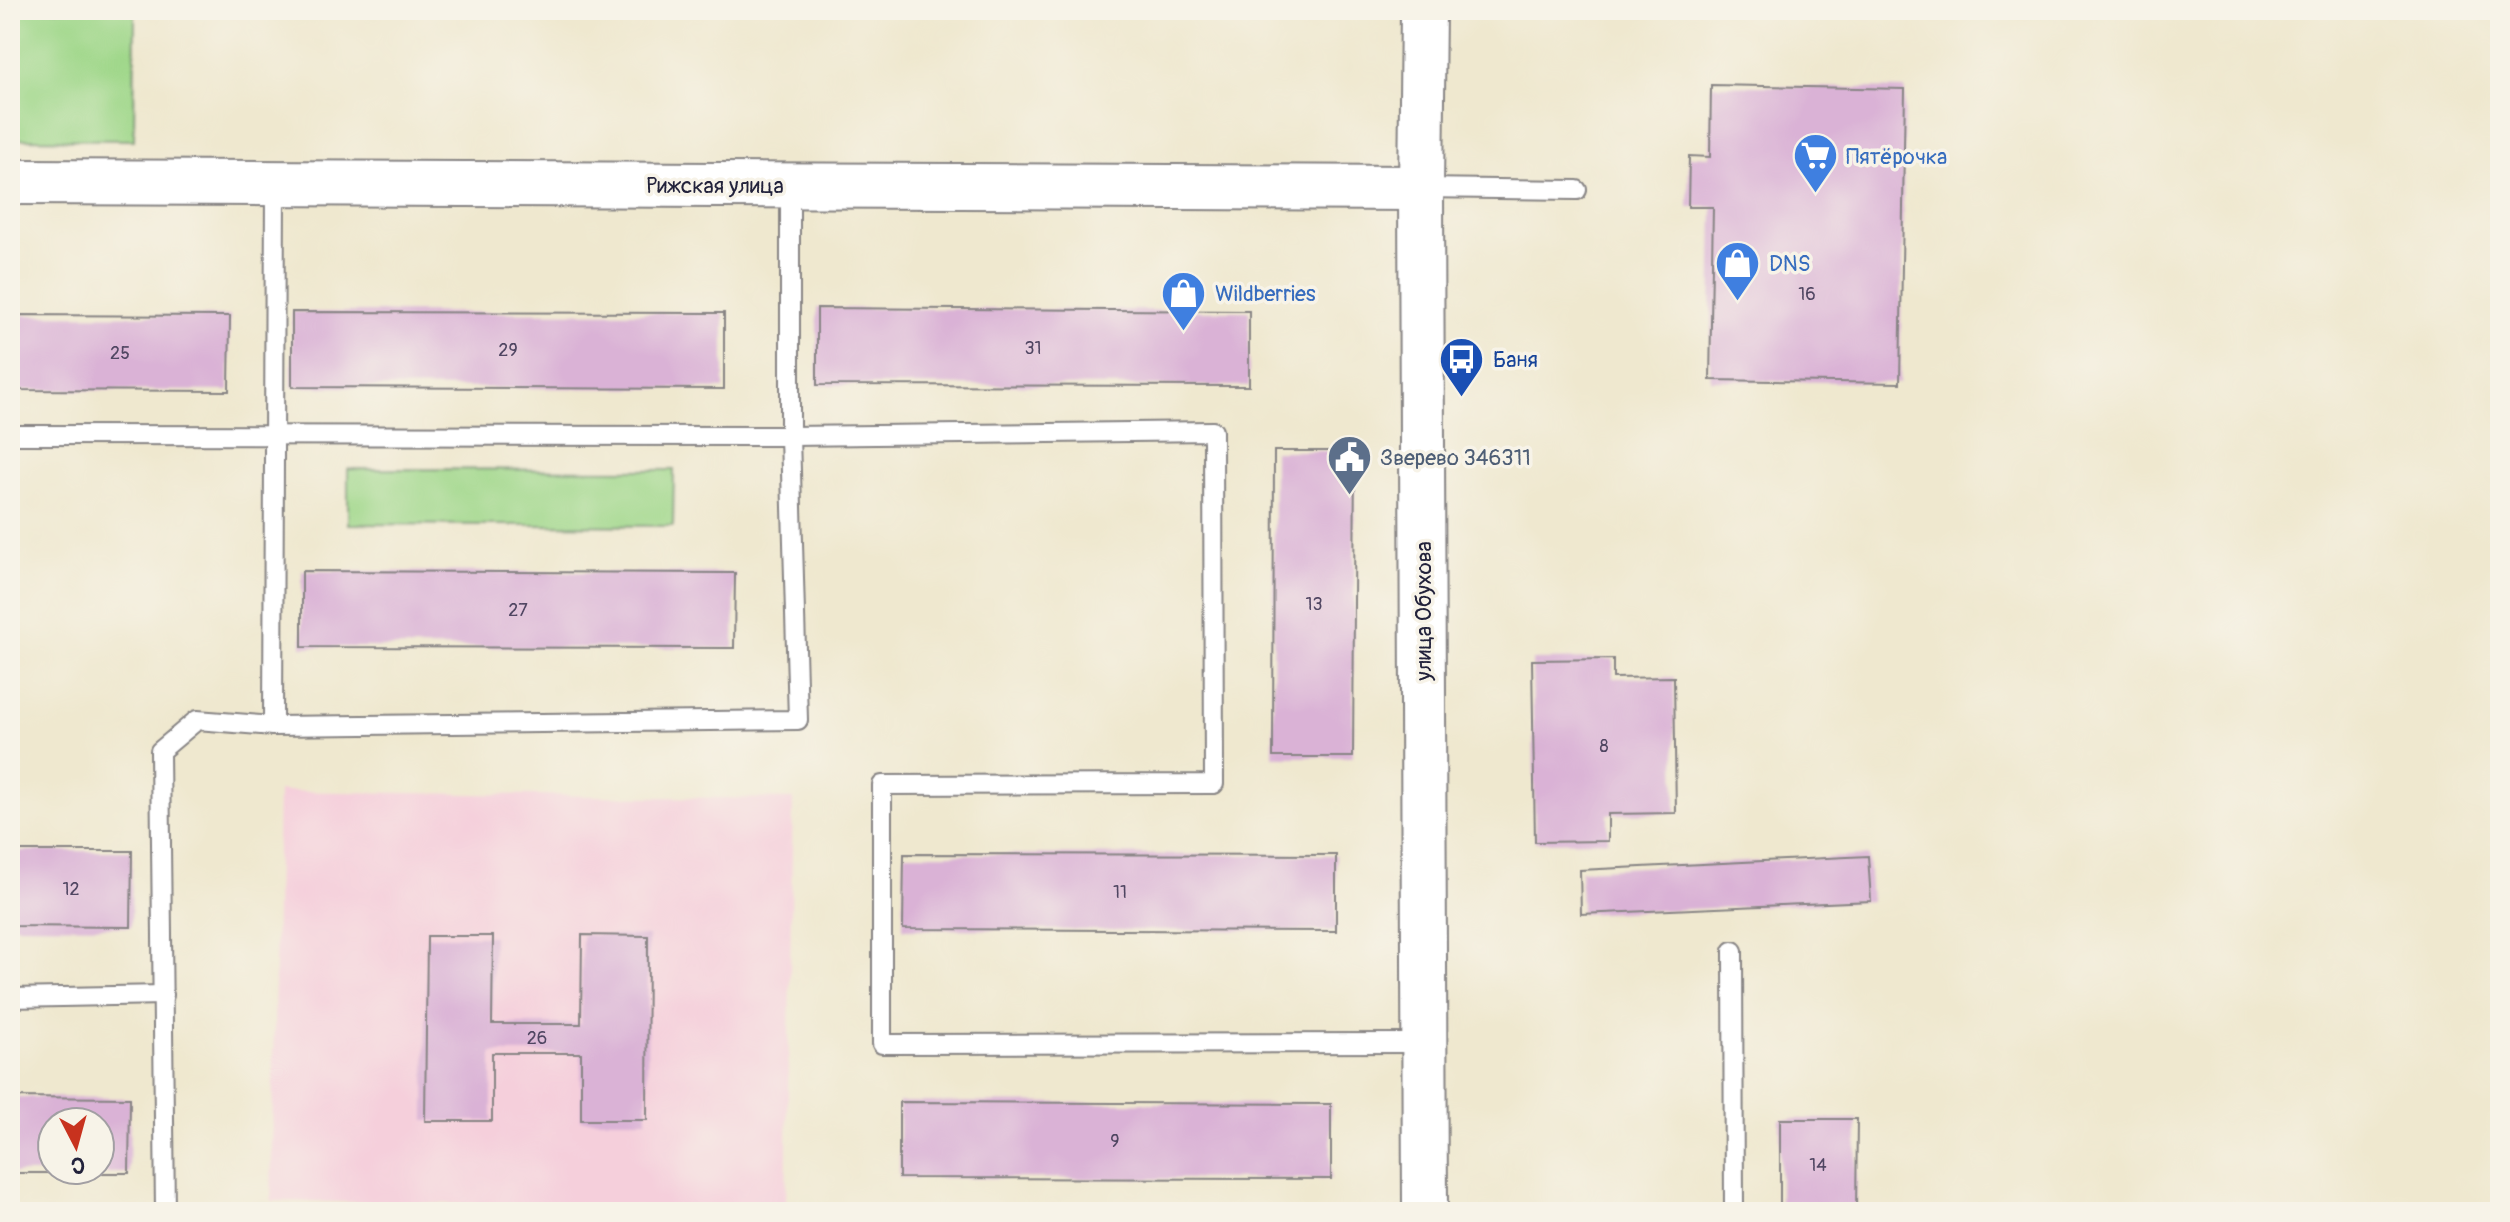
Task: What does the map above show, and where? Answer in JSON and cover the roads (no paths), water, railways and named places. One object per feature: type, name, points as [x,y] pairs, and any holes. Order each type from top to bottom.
[{"type":"street","name":"улица Обухова","points":[[1423,10],[1425,1212]]},
{"type":"street","name":"Рижская улица","points":[[10,182],[1421,188]]},
{"type":"lane","points":[[273,726],[275,183]]},
{"type":"lane","points":[[165,1212],[160,751],[197,720],[273,726],[798,720],[790,436],[790,185]]},
{"type":"lane","points":[[1421,188],[1577,190]]},
{"type":"lane","points":[[10,435],[790,436],[1213,431],[1214,784],[882,785],[882,1044],[1424,1043]]},
{"type":"lane","points":[[1733,951],[1734,1212]]},
{"type":"lane","points":[[10,998],[164,995]]},
{"type":"place","name":"Пятёрочка","points":[[1815,195]]},
{"type":"place","name":"DNS","points":[[1738,302]]},
{"type":"place","name":"Wildberries","points":[[1184,332]]},
{"type":"place","name":"Баня","points":[[1462,398]]},
{"type":"place","name":"Зверево 346311","points":[[1349,496]]}]
